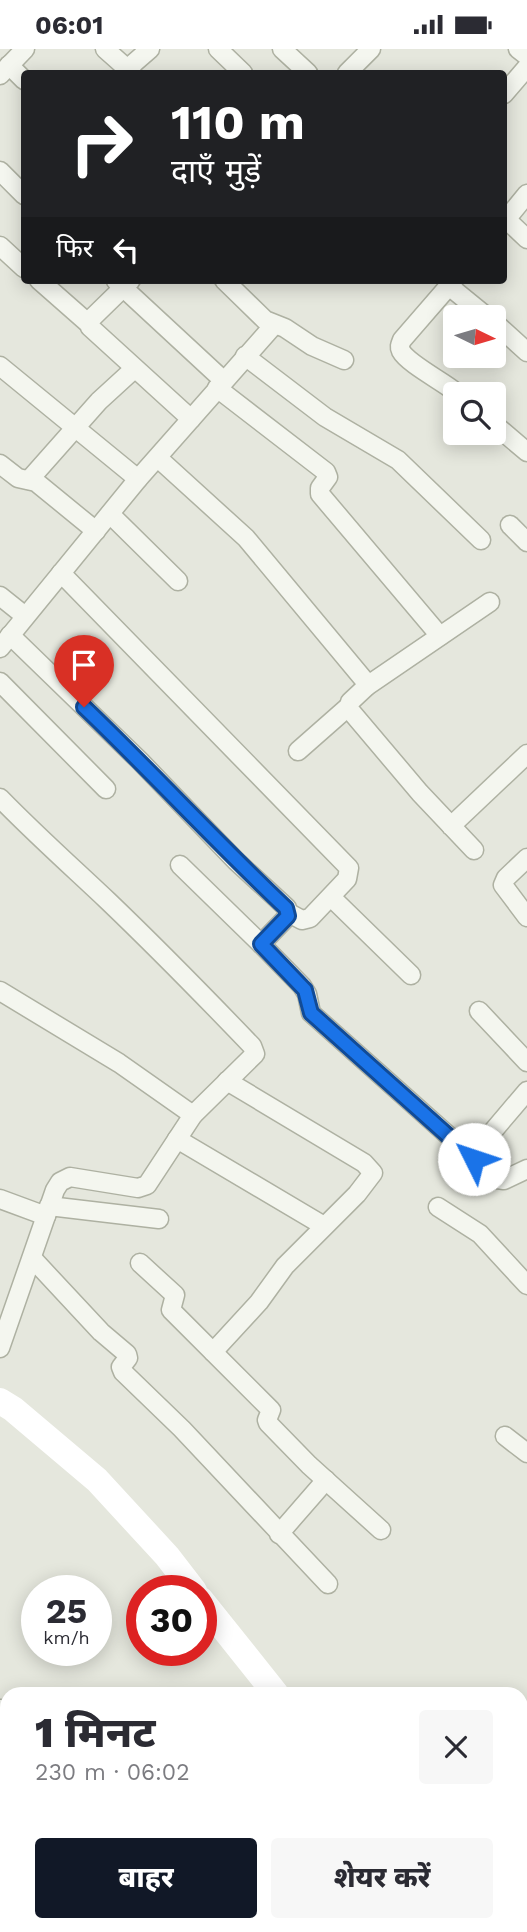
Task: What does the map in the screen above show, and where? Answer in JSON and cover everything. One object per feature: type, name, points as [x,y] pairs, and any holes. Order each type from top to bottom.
[{"type":"street","points":[[21,78],[5,70],[25,49]]},
{"type":"street","points":[[105,49],[129,70]]},
{"type":"street","points":[[131,70],[150,49]]},
{"type":"street","points":[[218,49],[240,70]]},
{"type":"street","points":[[282,49],[305,70]]},
{"type":"street","points":[[349,70],[371,49]]},
{"type":"street","points":[[518,49],[527,56]]},
{"type":"street","points":[[507,90],[527,67]]},
{"type":"street","points":[[0,171],[21,192]]},
{"type":"street","points":[[507,218],[527,194]]},
{"type":"street","points":[[507,222],[527,239]]},
{"type":"street","points":[[0,246],[21,265]]},
{"type":"street","points":[[44,284],[191,418]]},
{"type":"street","points":[[89,324],[122,284]]},
{"type":"street","points":[[124,284],[221,384],[326,472],[328,477],[320,488],[320,494],[440,636]]},
{"type":"street","points":[[228,284],[256,313],[274,325],[285,328],[312,346],[344,360]]},
{"type":"street","points":[[443,383],[403,353],[400,347],[401,340],[450,284]]},
{"type":"street","points":[[452,284],[474,305]]},
{"type":"street","points":[[61,573],[345,863],[350,875],[306,920],[297,919],[289,913],[140,761],[5,642],[25,615],[138,479],[274,325]]},
{"type":"street","points":[[506,333],[527,352]]},
{"type":"street","points":[[245,356],[325,417],[398,460],[481,540]]},
{"type":"street","points":[[0,366],[138,479]]},
{"type":"street","points":[[29,480],[75,428],[134,369]]},
{"type":"street","points":[[506,434],[527,452]]},
{"type":"street","points":[[158,459],[246,538],[367,686]]},
{"type":"street","points":[[0,464],[18,478],[42,486],[96,531]]},
{"type":"street","points":[[110,514],[178,581]]},
{"type":"street","points":[[510,525],[527,542]]},
{"type":"street","points":[[0,596],[25,615]]},
{"type":"street","points":[[298,751],[348,707],[367,686],[490,602]]},
{"type":"street","points":[[0,682],[106,789]]},
{"type":"street","points":[[348,707],[420,793],[474,850]]},
{"type":"street","points":[[451,826],[526,758]]},
{"type":"street","points":[[0,798],[51,851],[107,900],[174,966],[252,1046],[255,1054],[193,1115],[143,1187],[70,1177],[60,1182],[0,1348]]},
{"type":"street","points":[[527,858],[506,878],[503,885],[527,917]]},
{"type":"street","points":[[180,865],[305,990],[311,1013],[471,1157],[501,1181],[527,1169]]},
{"type":"street","points":[[331,897],[411,975]]},
{"type":"street","points":[[261,944],[289,913]]},
{"type":"street","points":[[0,991],[107,1056],[193,1115]]},
{"type":"street","points":[[479,1011],[527,1062]]},
{"type":"street","points":[[213,1352],[259,1302],[285,1266],[372,1177],[373,1170],[227,1081]]},
{"type":"street","points":[[471,1157],[527,1091]]},
{"type":"street","points":[[177,1139],[324,1226]]},
{"type":"street","points":[[0,1199],[48,1211],[159,1219]]},
{"type":"street","points":[[438,1207],[480,1234],[527,1285]]},
{"type":"street","points":[[32,1258],[102,1332],[127,1354],[128,1358],[121,1367],[123,1372],[182,1429],[328,1584]]},
{"type":"street","points":[[141,1263],[174,1293],[176,1298],[171,1310],[271,1410],[268,1423],[381,1529]]},
{"type":"street","points":[[0,1401],[97,1480],[182,1575]]},
{"type":"street","points":[[505,1436],[527,1453]]},
{"type":"street","points":[[279,1534],[327,1480]]},
{"type":"street","points":[[217,1619],[270,1687]]},
{"type":"route","points":[[84,707],[286,908],[288,916],[261,944],[305,990],[311,1013],[474,1159]]}]
